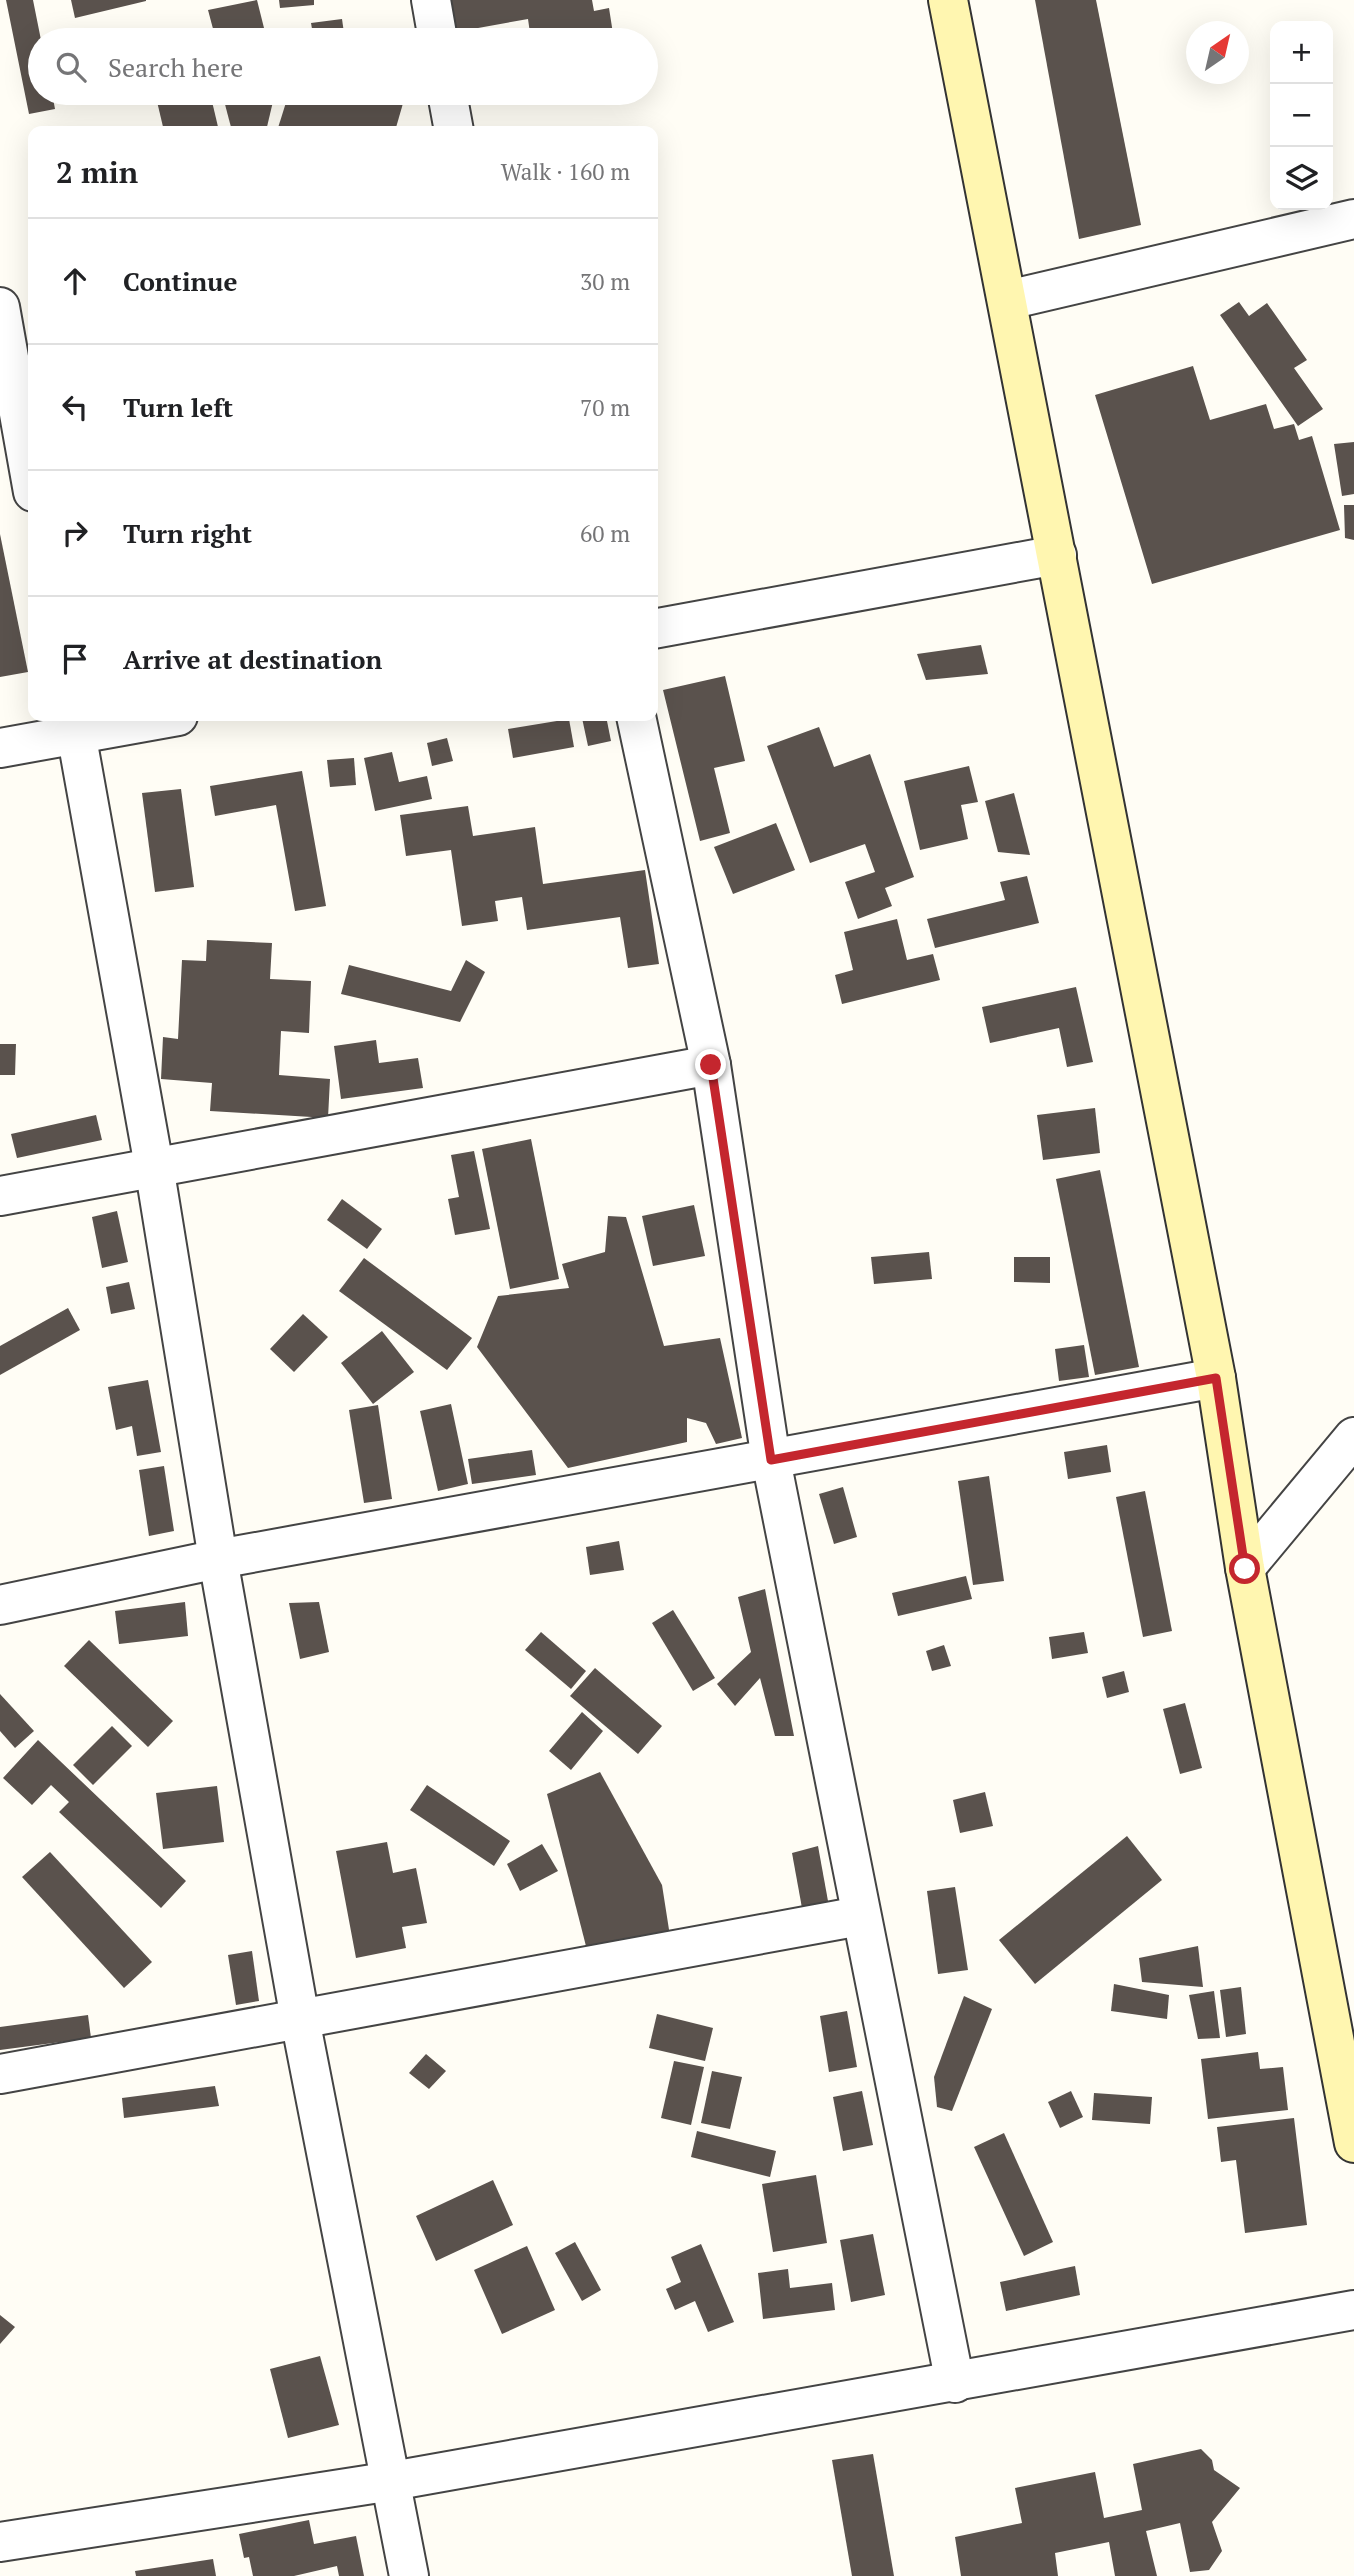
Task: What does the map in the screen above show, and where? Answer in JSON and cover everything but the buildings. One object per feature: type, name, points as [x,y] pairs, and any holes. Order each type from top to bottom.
[{"type":"street","points":[[431,0],[436,28]]},
{"type":"street","points":[[948,0],[1216,1378],[1245,1569],[1354,2143]]},
{"type":"street","points":[[449,105],[453,126]]},
{"type":"street","points":[[1008,300],[1354,219]]},
{"type":"street","points":[[0,307],[28,464]]},
{"type":"street","points":[[658,628],[1057,555]]},
{"type":"street","points":[[0,748],[75,725],[121,721]]},
{"type":"street","points":[[637,721],[711,1065],[771,1460],[955,2383]]},
{"type":"street","points":[[75,725],[154,1166],[218,1559],[300,2020],[409,2576]]},
{"type":"street","points":[[0,1196],[711,1065]]},
{"type":"street","points":[[0,1605],[218,1559],[1216,1378]]},
{"type":"street","points":[[1245,1569],[1354,1437]]},
{"type":"street","points":[[0,2074],[860,1916]]},
{"type":"street","points":[[0,2542],[392,2481],[1354,2310]]},
{"type":"route","points":[[711,1065],[771,1460],[1216,1378],[1245,1569]]}]
